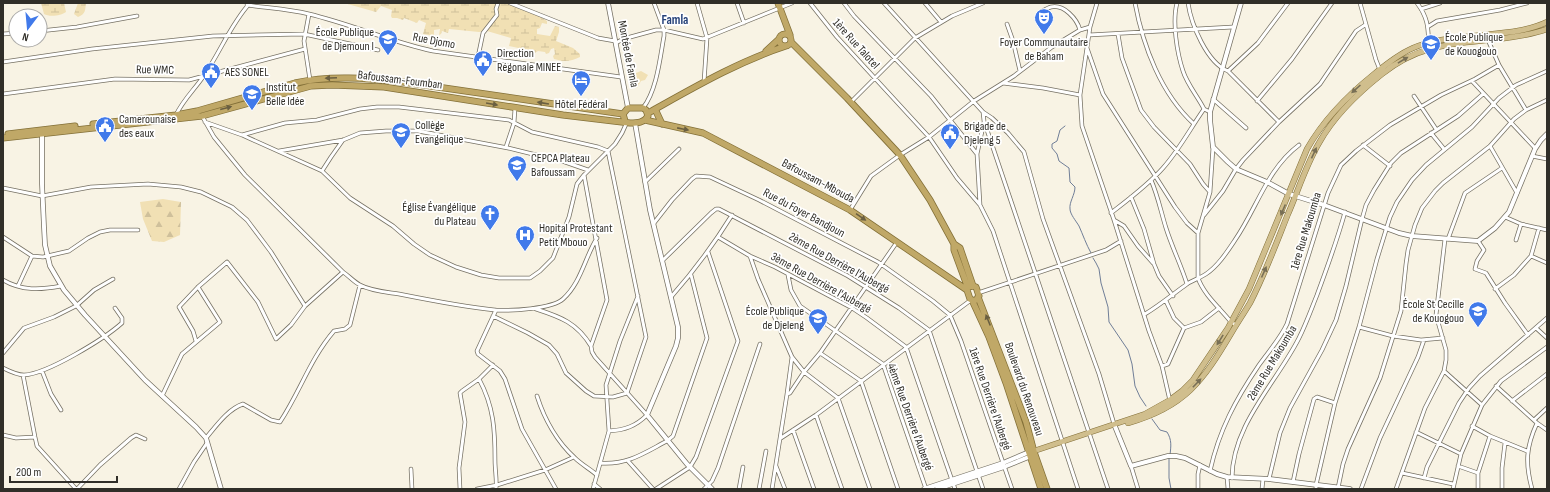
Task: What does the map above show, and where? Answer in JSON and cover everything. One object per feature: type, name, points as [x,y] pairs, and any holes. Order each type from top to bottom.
[{"type":"highway","points":[[779,6],[790,35],[791,42],[851,102],[900,155],[930,200],[954,244],[960,248],[969,288]]},
{"type":"highway","points":[[765,53],[783,34],[783,18]]},
{"type":"highway","points":[[783,34],[790,35]]},
{"type":"highway","points":[[779,39],[780,43],[786,46]]},
{"type":"highway","points":[[648,113],[643,108],[628,108],[623,114],[626,122],[635,123],[645,120],[648,113],[704,82],[765,53],[786,46],[791,42]]},
{"type":"highway","points":[[348,78],[348,85]]},
{"type":"highway","name":"Bafoussam-Foumban","points":[[175,118],[250,95],[310,79],[348,78],[383,80],[424,85],[623,114]]},
{"type":"highway","name":"Bafoussam-Foumban","points":[[175,118],[202,116],[311,86],[348,85],[384,87],[515,108],[626,122]]},
{"type":"highway","points":[[423,93],[424,85]]},
{"type":"highway","points":[[466,100],[467,92]]},
{"type":"highway","points":[[250,95],[252,101]]},
{"type":"highway","points":[[525,109],[526,100]]},
{"type":"highway","points":[[655,109],[662,124]]},
{"type":"highway","points":[[591,118],[592,110]]},
{"type":"highway","points":[[3,134],[175,118]]},
{"type":"highway","name":"Bafoussam-Mbouda","points":[[645,120],[703,133],[850,210],[896,242],[969,288]]},
{"type":"highway","points":[[3,138],[42,131]]},
{"type":"highway","name":"Boulevard du Renouveau","points":[[991,336],[972,300],[969,288],[976,287],[991,336],[1020,412],[1041,489]]},
{"type":"highway","points":[[972,300],[977,300],[978,296]]},
{"type":"highway","name":"Boulevard du Renouveau","points":[[1032,454],[1047,489]]},
{"type":"main road","points":[[1234,324],[1307,149],[1325,121],[1344,100],[1412,48],[1488,37],[1547,22]]},
{"type":"main road","points":[[1488,37],[1518,36],[1547,29]]},
{"type":"main road","points":[[1032,454],[1115,426],[1170,403],[1193,380],[1254,294],[1314,152],[1332,123],[1381,71]]},
{"type":"street","points":[[478,57],[483,33],[497,15],[496,9],[498,3]]},
{"type":"street","points":[[510,3],[598,38],[615,42],[651,31],[664,30],[700,39],[707,38],[744,23],[779,6],[792,3]]},
{"type":"street","name":"Montée de Famla","points":[[608,3],[628,108]]},
{"type":"street","points":[[643,108],[654,85],[664,36],[664,30],[654,3]]},
{"type":"street","points":[[697,3],[707,38],[704,82]]},
{"type":"street","points":[[737,3],[744,23]]},
{"type":"street","name":"1ère Rue Talotel","points":[[810,3],[837,37],[928,137],[957,178],[980,205]]},
{"type":"street","points":[[844,3],[854,16],[931,96],[951,119],[977,154]]},
{"type":"street","points":[[884,3],[983,112],[1008,133],[1024,152],[1043,219],[1099,374],[1115,426],[1131,466],[1138,489]]},
{"type":"street","points":[[925,3],[941,22]]},
{"type":"street","points":[[851,102],[915,38],[941,22],[983,3]]},
{"type":"street","points":[[1097,3],[1086,47],[1080,95],[1082,126],[1145,314],[1149,331],[1162,366],[1170,403]]},
{"type":"street","points":[[1135,3],[1140,26],[1163,84],[1178,107],[1194,124]]},
{"type":"street","points":[[1177,3],[1175,18],[1176,31],[1183,72],[1204,109],[1210,112]]},
{"type":"street","points":[[1188,3],[1189,11],[1207,53],[1223,69],[1228,71],[1280,122]]},
{"type":"street","points":[[1234,324],[1200,284],[1198,278],[1198,233],[1210,192],[1213,147],[1210,112],[1241,3]]},
{"type":"street","points":[[1228,71],[1258,43],[1288,3]]},
{"type":"street","points":[[1257,101],[1292,59],[1332,3]]},
{"type":"street","points":[[1360,3],[1365,25],[1381,71]]},
{"type":"street","points":[[1417,3],[1428,26],[1429,45]]},
{"type":"street","points":[[1421,9],[1440,3]]},
{"type":"street","points":[[1428,26],[1437,21],[1500,10],[1527,3]]},
{"type":"street","points":[[175,118],[192,90],[203,77],[248,4]]},
{"type":"street","name":"Rue Djomo","points":[[248,4],[309,14],[422,49],[622,77]]},
{"type":"street","points":[[1039,13],[1051,7],[1060,8],[1076,20],[1080,30]]},
{"type":"street","points":[[309,14],[304,34],[311,86]]},
{"type":"street","points":[[48,30],[77,27],[137,16]]},
{"type":"street","points":[[1007,24],[1013,41],[1020,71]]},
{"type":"street","points":[[1204,215],[1223,191],[1236,169],[1260,142],[1320,84],[1356,31],[1365,25]]},
{"type":"street","points":[[850,210],[871,176],[928,137],[974,101],[1080,30],[1090,27]]},
{"type":"street","points":[[1090,35],[1234,27]]},
{"type":"street","points":[[3,62],[108,47],[213,36],[304,34],[378,50]]},
{"type":"street","points":[[1118,34],[1122,58],[1140,107],[1154,127],[1190,164],[1210,192]]},
{"type":"street","points":[[1488,37],[1499,65],[1526,110]]},
{"type":"street","points":[[1086,47],[1103,94],[1183,218],[1198,233]]},
{"type":"street","name":"Rue WMC","points":[[3,94],[115,79],[189,80],[305,49]]},
{"type":"street","name":"1ère Rue Makoumba","points":[[1210,471],[1217,444],[1227,418],[1254,373],[1280,337],[1287,324],[1330,186],[1338,170],[1348,158],[1363,145],[1390,125],[1441,95],[1472,81],[1499,65]]},
{"type":"street","points":[[1316,487],[1335,403],[1359,327],[1377,259],[1393,210],[1403,192],[1420,170],[1472,127],[1493,104],[1513,87],[1547,71]]},
{"type":"street","points":[[1472,81],[1535,148]]},
{"type":"street","points":[[1002,83],[1043,88],[1080,95]]},
{"type":"street","points":[[1269,479],[1280,432],[1290,408],[1322,350],[1336,320],[1346,286],[1362,219],[1369,199],[1390,166],[1401,153],[1465,111],[1483,94]]},
{"type":"street","points":[[1414,96],[1436,129]]},
{"type":"street","points":[[1213,99],[1246,128]]},
{"type":"street","points":[[1338,488],[1348,449],[1380,378],[1394,336],[1402,308],[1406,264],[1412,236],[1422,208],[1435,191],[1451,175],[1490,146],[1511,123],[1526,110],[1547,100]]},
{"type":"street","points":[[242,135],[285,123],[317,120],[360,109],[399,107],[514,122],[520,128],[532,132],[598,147],[608,151]]},
{"type":"street","points":[[506,148],[514,122],[515,108]]},
{"type":"street","points":[[1111,213],[1155,176],[1176,151],[1204,109]]},
{"type":"street","points":[[983,112],[984,121],[1108,489]]},
{"type":"street","points":[[202,116],[214,137],[245,175],[343,272],[360,285],[376,290],[496,310],[534,308],[554,305],[566,296],[582,272],[596,238]]},
{"type":"street","points":[[984,121],[977,154],[980,205],[993,231],[1078,489]]},
{"type":"street","points":[[205,122],[242,135],[322,171],[350,198],[393,226],[414,244],[430,254],[456,267],[481,275],[514,279],[530,278],[540,271],[552,258],[568,217],[577,184],[588,170],[608,151],[622,133],[626,122]]},
{"type":"street","points":[[609,431],[627,429],[641,422],[648,415],[678,338],[678,327],[645,182],[635,123]]},
{"type":"street","points":[[42,131],[42,196],[45,246],[50,266],[61,286],[76,306],[145,380],[196,427],[206,441],[221,489]]},
{"type":"street","points":[[278,151],[344,140],[360,133],[418,131],[506,148],[566,162],[588,170]]},
{"type":"street","points":[[1431,133],[1444,149]]},
{"type":"street","points":[[1213,147],[1236,169],[1267,182],[1289,194],[1345,212],[1387,229],[1412,236],[1478,241],[1505,217],[1512,206],[1535,148],[1547,134]]},
{"type":"street","points":[[322,171],[344,140]]},
{"type":"street","points":[[1145,314],[1173,296],[1187,284],[1205,275],[1211,270],[1236,239],[1267,182],[1282,160],[1299,145]]},
{"type":"street","points":[[1363,145],[1390,166]]},
{"type":"street","points":[[1490,146],[1517,192]]},
{"type":"street","points":[[645,182],[679,149]]},
{"type":"street","points":[[493,316],[549,345],[557,354],[566,372],[586,391],[594,396],[617,397],[627,393],[646,337],[608,151]]},
{"type":"street","points":[[1532,156],[1547,159]]},
{"type":"street","points":[[1396,489],[1425,408],[1444,371],[1447,355],[1437,320],[1436,309],[1446,239],[1465,194],[1502,168]]},
{"type":"street","points":[[584,175],[607,300],[591,346]]},
{"type":"street","name":"Rue du Foyer Bandjoun","points":[[654,223],[672,200],[692,179],[696,176],[710,177],[733,187],[881,264],[950,315]]},
{"type":"street","points":[[1151,180],[1157,194],[1166,228],[1187,284]]},
{"type":"street","points":[[3,188],[42,196],[91,187],[148,184],[181,187],[201,192],[232,207],[247,220],[271,252],[305,306]]},
{"type":"street","points":[[1131,197],[1144,229],[1159,276],[1173,296]]},
{"type":"street","name":"2ème Rue Derrière l'Aubergé","points":[[662,261],[714,210],[719,209],[866,286],[929,330]]},
{"type":"street","name":"2ème Rue Makoumba","points":[[1232,478],[1233,464],[1240,438],[1256,406],[1300,336],[1326,272],[1345,212]]},
{"type":"street","points":[[671,297],[691,275],[718,238],[732,215]]},
{"type":"street","points":[[1505,217],[1521,224],[1547,230]]},
{"type":"street","points":[[1114,220],[1124,226],[1138,246],[1154,264]]},
{"type":"street","points":[[1516,240],[1521,224]]},
{"type":"street","points":[[1496,289],[1512,276],[1531,256],[1539,228]]},
{"type":"street","points":[[3,237],[32,256],[43,257],[69,251],[100,232],[110,230],[138,230]]},
{"type":"street","name":"3ème Rue Derrière l'Aubergé","points":[[718,238],[852,308],[906,347]]},
{"type":"street","points":[[978,296],[1010,282],[1106,250],[1121,241]]},
{"type":"street","points":[[1478,241],[1484,250],[1477,261],[1475,268],[1486,273],[1528,335]]},
{"type":"street","points":[[787,394],[790,393],[804,372],[836,331],[896,242]]},
{"type":"street","points":[[656,489],[690,467],[696,457],[738,341],[708,252]]},
{"type":"street","points":[[18,286],[32,256]]},
{"type":"street","points":[[750,256],[792,357],[804,372],[838,398],[870,489]]},
{"type":"street","points":[[1531,256],[1547,263]]},
{"type":"street","points":[[196,341],[193,331],[179,307],[198,287],[227,262],[258,302],[276,339],[291,325],[305,306],[343,272]]},
{"type":"street","points":[[600,463],[612,464],[628,461],[667,441],[673,436],[707,338],[691,275]]},
{"type":"street","name":"4ème Rue Derrière l'Aubergé","points":[[788,275],[791,290],[800,306],[883,364],[925,489]]},
{"type":"street","points":[[3,353],[24,328],[54,318],[76,306],[94,290],[113,279]]},
{"type":"street","points":[[3,280],[18,286],[40,290],[61,286]]},
{"type":"street","points":[[179,489],[206,441],[222,419],[239,406],[243,404],[271,420],[280,422],[321,348],[334,331],[345,329],[350,325],[360,285]]},
{"type":"street","points":[[162,396],[182,354],[220,322],[198,287]]},
{"type":"street","points":[[593,489],[609,431],[606,386],[625,328],[638,296]]},
{"type":"street","points":[[781,438],[816,415],[929,330],[972,300]]},
{"type":"street","points":[[1166,301],[1174,318],[1184,328]]},
{"type":"street","points":[[3,368],[23,375],[42,371],[105,337],[122,323],[122,318],[115,308]]},
{"type":"street","points":[[534,308],[559,317],[581,331],[596,357],[648,415],[667,441],[710,487]]},
{"type":"street","points":[[1162,366],[1168,364],[1184,328],[1201,322],[1219,308]]},
{"type":"street","points":[[496,310],[477,351],[478,354],[500,371],[505,379],[522,429],[556,489]]},
{"type":"street","name":"1ère Rue Derrière l'Aubergé","points":[[950,315],[961,341],[1012,489]]},
{"type":"street","points":[[1424,478],[1427,467],[1466,392],[1475,380],[1547,318]]},
{"type":"street","points":[[1359,327],[1394,336],[1424,340],[1443,338]]},
{"type":"street","points":[[1536,328],[1547,338]]},
{"type":"street","points":[[929,330],[983,489]]},
{"type":"street","points":[[1361,489],[1380,438],[1418,357],[1424,340]]},
{"type":"street","points":[[704,489],[710,487],[718,468],[760,344]]},
{"type":"street","points":[[906,347],[955,489]]},
{"type":"street","points":[[1453,489],[1461,454],[1482,405],[1496,386],[1547,347]]},
{"type":"street","points":[[820,353],[861,381],[898,489]]},
{"type":"street","points":[[772,489],[781,438],[792,357]]},
{"type":"street","points":[[460,489],[459,468],[465,422],[460,393],[479,379],[493,365]]},
{"type":"street","points":[[42,371],[51,394],[61,410]]},
{"type":"street","points":[[1444,371],[1482,405]]},
{"type":"street","points":[[1512,401],[1547,374]]},
{"type":"street","points":[[23,375],[37,446],[76,489],[100,465],[131,438],[136,435],[145,439]]},
{"type":"street","points":[[479,379],[491,405],[494,424],[496,487]]},
{"type":"street","points":[[1496,386],[1547,430]]},
{"type":"street","points":[[537,396],[546,419],[574,457],[597,475]]},
{"type":"street","points":[[1293,482],[1314,399],[1317,397],[1335,403]]},
{"type":"street","points":[[1532,489],[1526,462],[1527,451],[1536,422],[1547,408]]},
{"type":"street","points":[[816,415],[842,489]]},
{"type":"street","points":[[1472,426],[1505,443],[1527,451]]},
{"type":"street","points":[[793,430],[814,489]]},
{"type":"street","points":[[1416,432],[1461,454]]},
{"type":"street","points":[[3,435],[16,438],[35,437]]},
{"type":"street","points":[[1478,489],[1478,473],[1490,436]]},
{"type":"street","points":[[1502,489],[1502,468],[1505,443]]},
{"type":"street","points":[[759,489],[766,451]]},
{"type":"street","points":[[937,489],[1032,454]]},
{"type":"street","points":[[1131,466],[1170,456],[1185,458],[1216,474],[1232,478],[1269,479],[1316,487],[1350,489]]},
{"type":"street","points":[[477,489],[496,487],[545,470],[574,457]]},
{"type":"street","points":[[628,461],[653,489]]},
{"type":"street","points":[[1198,489],[1198,474],[1200,465]]},
{"type":"street","points":[[776,466],[786,489]]},
{"type":"street","points":[[1458,466],[1478,473]]},
{"type":"street","points":[[739,489],[743,467]]},
{"type":"street","points":[[411,469],[412,489]]},
{"type":"street","points":[[1402,473],[1454,484]]},
{"type":"street","points":[[1227,477],[1228,489]]},
{"type":"street","points":[[1262,489],[1263,479]]},
{"type":"street","points":[[925,489],[953,482]]},
{"type":"street","points":[[594,484],[600,489]]},
{"type":"green space","points":[[41,3],[64,3],[66,12],[58,15],[48,15],[48,8],[42,8]]},
{"type":"green space","points":[[78,3],[86,3],[84,13],[78,17],[74,14]]},
{"type":"green space","points":[[344,3],[505,3],[536,14],[547,21],[547,24],[542,23],[540,28],[537,29],[537,34],[550,36],[555,26],[559,27],[556,41],[573,48],[580,54],[580,57],[567,61],[554,59],[554,48],[546,54],[545,52],[538,51],[533,54],[528,53],[528,50],[509,46],[511,38],[487,31],[479,32],[449,29],[448,33],[442,31],[439,35],[440,29],[434,30],[434,36],[423,34],[426,23],[419,20],[417,23],[404,18],[403,20],[392,18],[392,10],[381,6],[376,12]]},
{"type":"green space","points":[[641,71],[648,75],[645,80],[641,81],[637,88],[633,88],[635,82],[631,75]]},
{"type":"green space","points":[[163,199],[181,202],[180,235],[164,242],[152,241],[143,219],[140,202]]},
{"type":"waterway","points":[[1065,126],[1060,130],[1057,141],[1052,144],[1052,148],[1057,154],[1059,161],[1069,168],[1070,182],[1075,187],[1070,204],[1070,211],[1079,226],[1091,253]]},
{"type":"waterway","points":[[1093,258],[1099,269],[1101,283],[1108,307],[1109,322],[1128,350],[1132,364],[1135,386],[1146,406]]},
{"type":"waterway","points":[[1152,419],[1160,430],[1167,432],[1169,435],[1171,443],[1170,455]]},
{"type":"waterway","points":[[1169,458],[1169,478],[1171,489]]},
{"type":"place","name":"Foyer Communautaire de Baham","points":[[1044,35]]},
{"type":"place","name":"École Publique de Djemoun I","points":[[388,56]]},
{"type":"place","name":"École Publique de Kouogouo","points":[[1431,61]]},
{"type":"place","name":"Direction Régonale MINEE","points":[[483,77]]},
{"type":"place","name":"AES SONEL","points":[[211,89]]},
{"type":"place","name":"Hôtel Fédéral","points":[[581,97]]},
{"type":"place","name":"Institut Belle Idée","points":[[252,111]]},
{"type":"place","name":"Camerounaise des eaux","points":[[105,143]]},
{"type":"place","name":"Collège Evangelique","points":[[401,149]]},
{"type":"place","name":"Brigade de Djeleng 5","points":[[950,150]]},
{"type":"place","name":"CEPCA Plateau Bafoussam","points":[[517,182]]},
{"type":"place","name":"Église Évangélique du Plateau","points":[[490,231]]},
{"type":"place","name":"Hopital Protestant Petit Mbouo","points":[[525,252]]},
{"type":"place","name":"École St Cecille de Kouogouo","points":[[1478,328]]},
{"type":"place","name":"École Publique de Djeleng","points":[[818,335]]},
{"type":"district","name":"Famla","points":[[675,20]]}]
